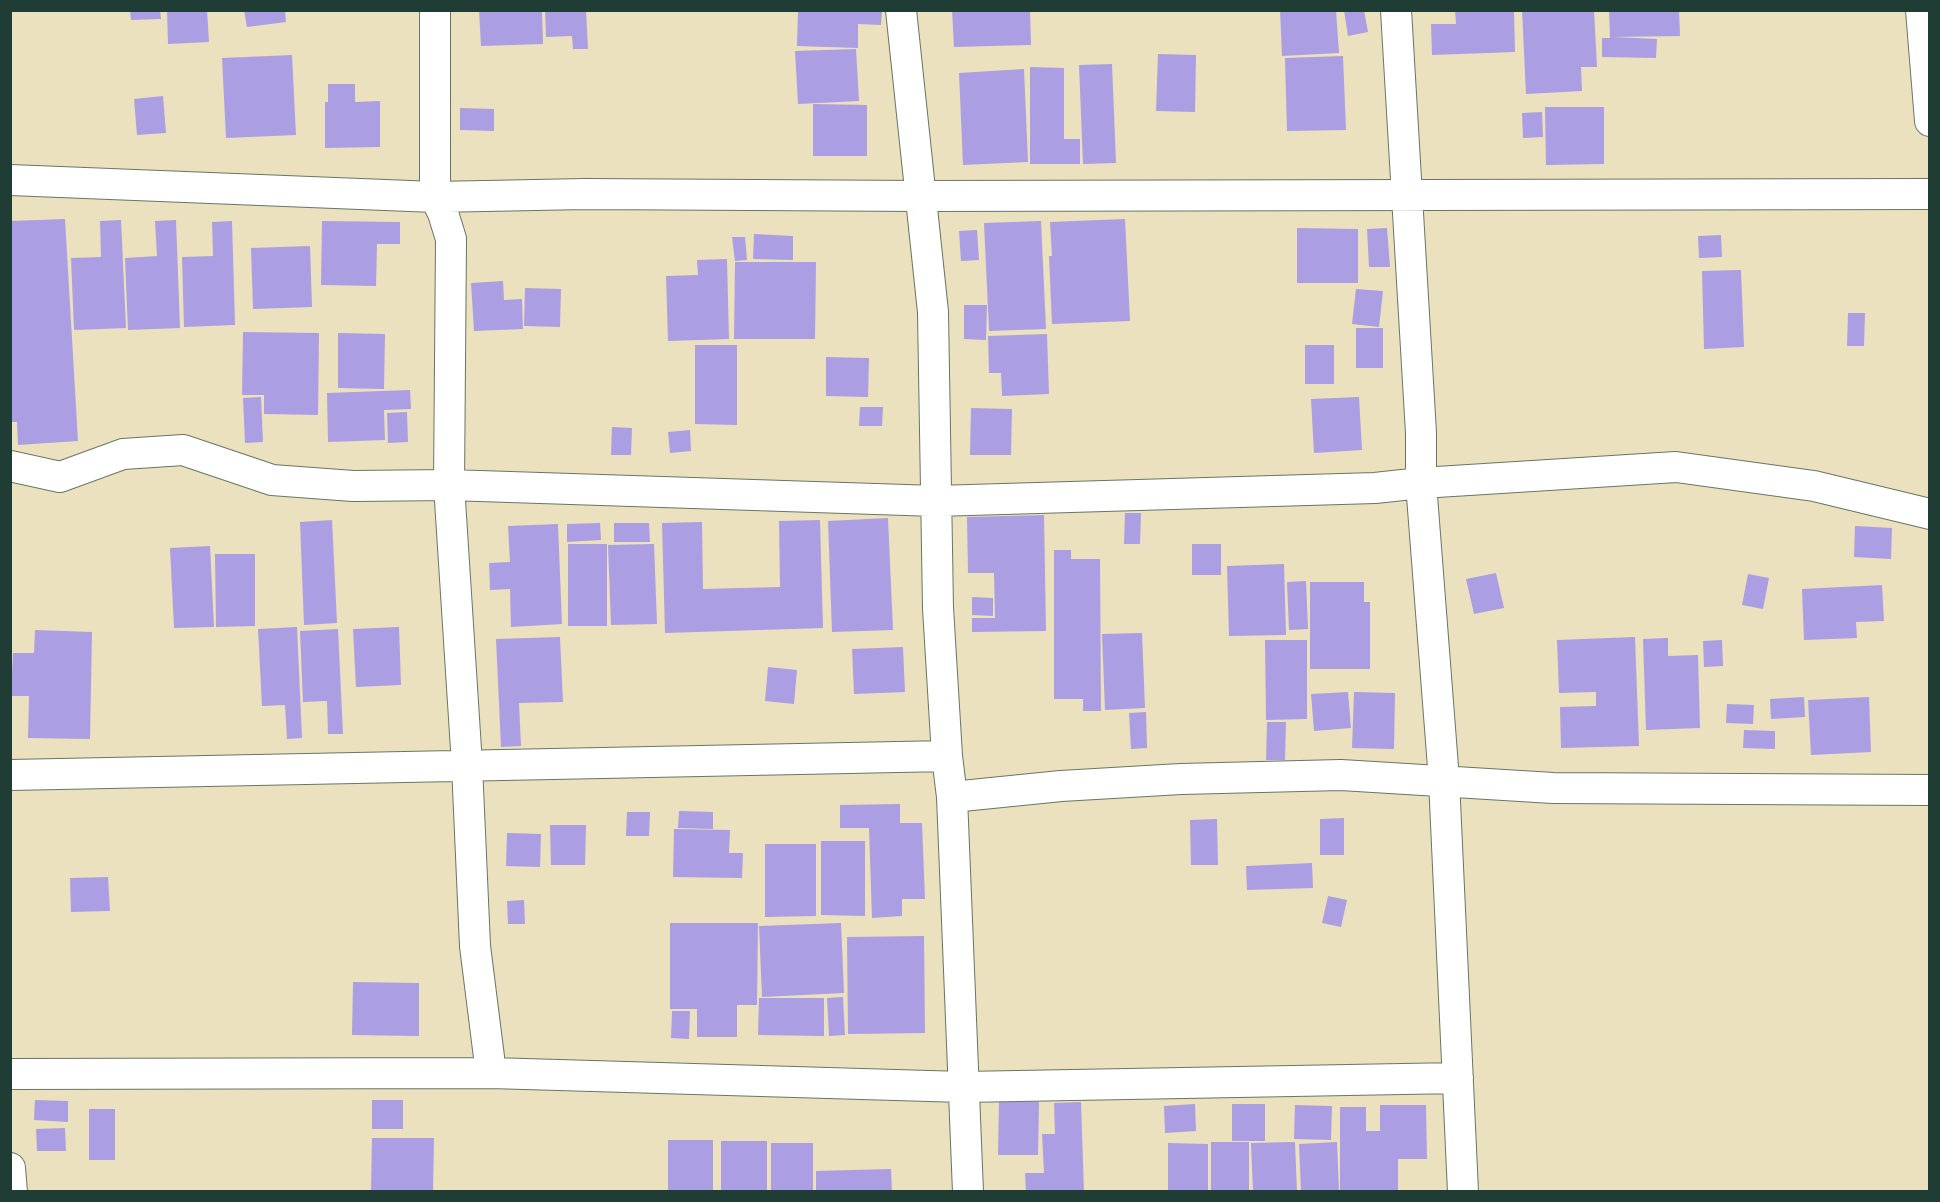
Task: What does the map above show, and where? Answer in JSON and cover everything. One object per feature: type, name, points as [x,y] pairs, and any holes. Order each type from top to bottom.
[{"type":"street","points":[[435,10],[435,197],[451,239],[449,485],[475,946],[491,1073]]},
{"type":"street","points":[[900,10],[933,312],[938,608],[947,756],[952,797],[968,1191]]},
{"type":"street","points":[[1396,10],[1421,433],[1421,483],[1443,780],[1463,1191]]},
{"type":"street","points":[[1921,10],[1929,121]]},
{"type":"street","points":[[10,180],[435,197],[585,194],[921,196],[1929,194]]},
{"type":"street","points":[[10,466],[60,477],[123,454],[183,450],[272,480],[353,486],[449,485],[936,501],[1363,489],[1676,466],[1814,486],[1929,514]]},
{"type":"street","points":[[10,775],[947,756]]},
{"type":"street","points":[[952,797],[1061,786],[1181,779],[1341,775],[1553,788],[1929,790]]},
{"type":"street","points":[[10,1074],[491,1073],[963,1087],[1458,1078]]},
{"type":"street","points":[[10,1168],[12,1191]]},
{"type":"building","points":[[130,10],[160,10],[161,19],[131,20]]},
{"type":"building","points":[[167,10],[207,10],[209,42],[168,44]]},
{"type":"building","points":[[244,10],[285,10],[286,22],[247,27]]},
{"type":"building","points":[[479,10],[542,10],[543,44],[481,46]]},
{"type":"building","points":[[545,10],[586,10],[588,49],[573,49],[572,36],[546,37]]},
{"type":"building","points":[[798,10],[882,10],[881,25],[858,24],[858,48],[797,46]]},
{"type":"building","points":[[952,10],[1030,10],[1031,45],[954,47]]},
{"type":"building","points":[[1280,10],[1336,10],[1339,53],[1282,56]]},
{"type":"building","points":[[1344,10],[1364,10],[1368,32],[1348,36]]},
{"type":"building","points":[[1455,10],[1514,10],[1515,52],[1432,55],[1431,24],[1456,24]]},
{"type":"building","points":[[1522,10],[1594,10],[1597,67],[1581,67],[1582,91],[1526,94]]},
{"type":"building","points":[[1609,10],[1679,10],[1680,36],[1613,37],[1657,39],[1656,58],[1602,57],[1602,38],[1610,38]]},
{"type":"building","points":[[856,49],[859,101],[798,104],[795,51]]},
{"type":"building","points":[[1158,54],[1196,55],[1195,112],[1156,111]]},
{"type":"building","points":[[292,55],[296,135],[226,138],[222,58]]},
{"type":"building","points":[[1343,56],[1346,130],[1287,131],[1285,58]]},
{"type":"building","points":[[1112,64],[1116,163],[1083,164],[1079,65]]},
{"type":"building","points":[[1030,67],[1064,68],[1064,139],[1080,139],[1080,164],[1030,164]]},
{"type":"building","points":[[1024,69],[1028,162],[963,165],[959,73]]},
{"type":"building","points":[[328,84],[355,84],[355,102],[380,101],[380,147],[325,148],[325,102],[328,102]]},
{"type":"building","points":[[163,96],[166,133],[137,135],[134,99]]},
{"type":"building","points":[[813,104],[867,105],[867,156],[813,156]]},
{"type":"building","points":[[1545,107],[1604,107],[1604,164],[1546,165]]},
{"type":"building","points":[[460,108],[494,109],[494,131],[460,130]]},
{"type":"building","points":[[1542,112],[1543,137],[1523,138],[1522,113]]},
{"type":"building","points":[[65,219],[78,441],[18,445],[17,422],[10,422],[10,361],[12,361],[10,221]]},
{"type":"building","points":[[1125,219],[1130,321],[1052,324],[1050,222]]},
{"type":"building","points":[[121,220],[126,328],[74,330],[71,258],[101,257],[100,221]]},
{"type":"building","points":[[176,220],[180,328],[128,330],[125,258],[157,256],[155,221]]},
{"type":"building","points":[[232,221],[235,325],[184,327],[182,257],[213,256],[212,222]]},
{"type":"building","points":[[322,221],[400,222],[400,244],[377,244],[376,286],[321,285]]},
{"type":"building","points":[[1041,221],[1046,329],[989,331],[984,223]]},
{"type":"building","points":[[1297,228],[1358,229],[1358,283],[1297,283]]},
{"type":"building","points":[[1387,228],[1390,267],[1369,267],[1367,229]]},
{"type":"building","points":[[977,230],[979,260],[961,261],[959,231]]},
{"type":"building","points":[[754,234],[793,236],[793,260],[753,259]]},
{"type":"building","points":[[1721,235],[1722,257],[1699,258],[1698,236]]},
{"type":"building","points":[[732,237],[745,237],[747,260],[735,261]]},
{"type":"building","points":[[310,246],[312,307],[253,309],[251,248]]},
{"type":"building","points":[[727,259],[729,339],[668,341],[666,276],[698,275],[697,260]]},
{"type":"building","points":[[735,262],[816,262],[815,339],[734,339]]},
{"type":"building","points":[[1741,270],[1744,347],[1704,349],[1702,271]]},
{"type":"building","points":[[503,281],[504,300],[522,299],[523,329],[474,331],[471,283]]},
{"type":"building","points":[[525,288],[561,289],[560,327],[524,326]]},
{"type":"building","points":[[1356,289],[1383,291],[1379,327],[1352,324]]},
{"type":"building","points":[[964,305],[987,305],[986,340],[964,339]]},
{"type":"building","points":[[1848,313],[1865,313],[1864,346],[1847,346]]},
{"type":"building","points":[[1356,328],[1383,328],[1383,368],[1356,368]]},
{"type":"building","points":[[243,332],[319,333],[318,415],[264,414],[264,395],[242,395]]},
{"type":"building","points":[[338,333],[385,334],[384,389],[338,388]]},
{"type":"building","points":[[1047,334],[1049,394],[1002,396],[1001,373],[989,373],[988,336]]},
{"type":"building","points":[[695,345],[737,345],[737,425],[695,424]]},
{"type":"building","points":[[1305,345],[1334,345],[1334,384],[1305,384]]},
{"type":"building","points":[[826,357],[869,358],[868,397],[826,396]]},
{"type":"building","points":[[410,390],[411,409],[384,410],[385,440],[328,442],[327,393]]},
{"type":"building","points":[[261,397],[263,442],[245,443],[243,398]]},
{"type":"building","points":[[1359,397],[1362,450],[1314,453],[1311,399]]},
{"type":"building","points":[[860,407],[883,407],[882,426],[859,426]]},
{"type":"building","points":[[971,408],[1012,409],[1011,455],[970,455]]},
{"type":"building","points":[[407,412],[408,442],[388,443],[387,413]]},
{"type":"building","points":[[612,427],[632,428],[631,455],[611,455]]},
{"type":"building","points":[[690,430],[691,451],[670,453],[668,432]]},
{"type":"building","points":[[1125,513],[1141,513],[1140,544],[1124,544]]},
{"type":"building","points":[[1044,515],[1046,631],[972,632],[972,618],[995,618],[994,573],[968,573],[967,517]]},
{"type":"building","points":[[888,518],[893,630],[832,632],[828,521]]},
{"type":"building","points":[[332,520],[337,623],[304,625],[300,522]]},
{"type":"building","points":[[820,520],[823,628],[665,633],[662,523],[702,522],[703,589],[780,587],[779,521]]},
{"type":"building","points":[[600,523],[601,540],[567,542],[567,524]]},
{"type":"building","points":[[614,523],[649,523],[650,542],[614,542]]},
{"type":"building","points":[[558,524],[562,624],[511,627],[510,589],[490,590],[489,563],[510,562],[508,526]]},
{"type":"building","points":[[1855,526],[1892,528],[1891,559],[1854,557]]},
{"type":"building","points":[[568,544],[607,544],[607,626],[568,626]]},
{"type":"building","points":[[654,544],[657,624],[611,625],[608,545]]},
{"type":"building","points":[[1192,544],[1221,544],[1221,575],[1192,575]]},
{"type":"building","points":[[210,546],[214,627],[174,628],[170,548]]},
{"type":"building","points":[[1054,550],[1071,550],[1071,559],[1100,559],[1101,711],[1083,711],[1083,699],[1054,699]]},
{"type":"building","points":[[215,554],[255,554],[255,626],[216,627]]},
{"type":"building","points":[[1284,564],[1286,635],[1229,636],[1227,566]]},
{"type":"building","points":[[1496,573],[1504,608],[1474,614],[1466,579]]},
{"type":"building","points":[[1748,574],[1769,578],[1763,609],[1742,605]]},
{"type":"building","points":[[1306,581],[1308,629],[1289,630],[1287,582]]},
{"type":"building","points":[[1310,582],[1364,582],[1364,602],[1370,602],[1370,669],[1310,669]]},
{"type":"building","points":[[1882,585],[1884,621],[1856,622],[1857,638],[1804,640],[1802,589]]},
{"type":"building","points":[[972,597],[993,598],[993,616],[972,615]]},
{"type":"building","points":[[297,627],[302,738],[287,739],[285,705],[262,706],[258,629]]},
{"type":"building","points":[[399,627],[401,685],[356,687],[353,629]]},
{"type":"building","points":[[338,629],[343,734],[328,734],[327,701],[303,702],[300,631]]},
{"type":"building","points":[[35,630],[92,632],[90,739],[28,738],[29,696],[11,696],[13,653],[34,653]]},
{"type":"building","points":[[1142,633],[1145,708],[1105,710],[1102,634]]},
{"type":"building","points":[[560,637],[563,702],[519,703],[521,746],[501,747],[496,639]]},
{"type":"building","points":[[1635,637],[1639,746],[1561,748],[1560,707],[1596,706],[1596,692],[1559,693],[1557,640]]},
{"type":"building","points":[[1668,638],[1668,656],[1698,655],[1700,728],[1646,730],[1643,639]]},
{"type":"building","points":[[1265,640],[1307,640],[1307,719],[1266,720]]},
{"type":"building","points":[[1722,640],[1723,666],[1704,667],[1703,641]]},
{"type":"building","points":[[903,647],[905,692],[854,694],[852,649]]},
{"type":"building","points":[[768,667],[797,670],[794,704],[765,701]]},
{"type":"building","points":[[1348,692],[1351,728],[1314,731],[1311,694]]},
{"type":"building","points":[[1354,692],[1395,693],[1394,749],[1352,748]]},
{"type":"building","points":[[1804,697],[1805,717],[1771,719],[1770,699]]},
{"type":"building","points":[[1869,697],[1871,752],[1811,755],[1808,700]]},
{"type":"building","points":[[1727,704],[1754,705],[1753,724],[1726,723]]},
{"type":"building","points":[[1146,712],[1147,748],[1131,749],[1129,713]]},
{"type":"building","points":[[1267,722],[1286,722],[1285,760],[1266,760]]},
{"type":"building","points":[[1744,730],[1775,731],[1775,749],[1743,748]]},
{"type":"building","points":[[900,804],[900,823],[922,823],[925,899],[902,899],[902,916],[872,918],[869,828],[840,828],[840,805]]},
{"type":"building","points":[[679,811],[713,812],[713,829],[678,828]]},
{"type":"building","points":[[627,812],[650,812],[649,836],[626,836]]},
{"type":"building","points":[[1344,818],[1344,855],[1320,855],[1320,819]]},
{"type":"building","points":[[1217,819],[1218,865],[1191,865],[1190,820]]},
{"type":"building","points":[[550,825],[586,825],[585,865],[551,865]]},
{"type":"building","points":[[674,829],[730,830],[729,853],[743,853],[742,878],[673,877]]},
{"type":"building","points":[[507,833],[541,834],[540,867],[506,866]]},
{"type":"building","points":[[821,841],[865,841],[865,916],[821,915]]},
{"type":"building","points":[[765,844],[816,844],[816,916],[765,917]]},
{"type":"building","points":[[1312,863],[1313,888],[1247,890],[1246,866]]},
{"type":"building","points":[[108,877],[110,911],[71,912],[70,878]]},
{"type":"building","points":[[1328,896],[1347,900],[1341,927],[1322,923]]},
{"type":"building","points":[[524,900],[525,924],[508,924],[507,901]]},
{"type":"building","points":[[670,923],[758,923],[757,1005],[737,1005],[737,1037],[697,1037],[697,1009],[670,1009]]},
{"type":"building","points":[[841,923],[844,993],[762,997],[759,926]]},
{"type":"building","points":[[924,936],[925,1033],[848,1034],[847,937]]},
{"type":"building","points":[[353,982],[419,983],[419,1036],[352,1035]]},
{"type":"building","points":[[843,997],[845,1035],[829,1036],[827,998]]},
{"type":"building","points":[[759,998],[824,998],[824,1036],[758,1035]]},
{"type":"building","points":[[672,1011],[690,1011],[689,1039],[671,1038]]},
{"type":"building","points":[[35,1100],[68,1101],[68,1122],[34,1120]]},
{"type":"building","points":[[372,1100],[403,1100],[403,1129],[372,1129]]},
{"type":"building","points":[[999,1101],[1039,1102],[1038,1155],[998,1155]]},
{"type":"building","points":[[1081,1102],[1084,1192],[1026,1192],[1025,1173],[1044,1173],[1042,1134],[1055,1134],[1054,1103]]},
{"type":"building","points":[[1195,1104],[1196,1131],[1165,1133],[1164,1106]]},
{"type":"building","points":[[1232,1104],[1265,1104],[1265,1141],[1232,1141]]},
{"type":"building","points":[[1295,1105],[1332,1106],[1331,1140],[1294,1139]]},
{"type":"building","points":[[1380,1105],[1426,1105],[1427,1159],[1398,1159],[1398,1192],[1340,1192],[1340,1107],[1366,1107],[1366,1131],[1380,1131]]},
{"type":"building","points":[[89,1109],[115,1109],[115,1160],[89,1160]]},
{"type":"building","points":[[65,1128],[66,1151],[37,1151],[36,1129]]},
{"type":"building","points":[[372,1138],[434,1138],[433,1192],[371,1192]]},
{"type":"building","points":[[668,1140],[713,1140],[713,1192],[668,1192]]},
{"type":"building","points":[[721,1141],[767,1141],[767,1192],[721,1192]]},
{"type":"building","points":[[1211,1142],[1249,1142],[1249,1192],[1211,1192]]},
{"type":"building","points":[[1295,1142],[1297,1192],[1253,1192],[1251,1143]]},
{"type":"building","points":[[1337,1142],[1339,1192],[1301,1192],[1299,1144]]},
{"type":"building","points":[[771,1143],[813,1143],[813,1192],[771,1192]]},
{"type":"building","points":[[1168,1143],[1208,1144],[1208,1192],[1168,1192]]},
{"type":"building","points":[[891,1169],[892,1192],[816,1192],[816,1171]]}]
